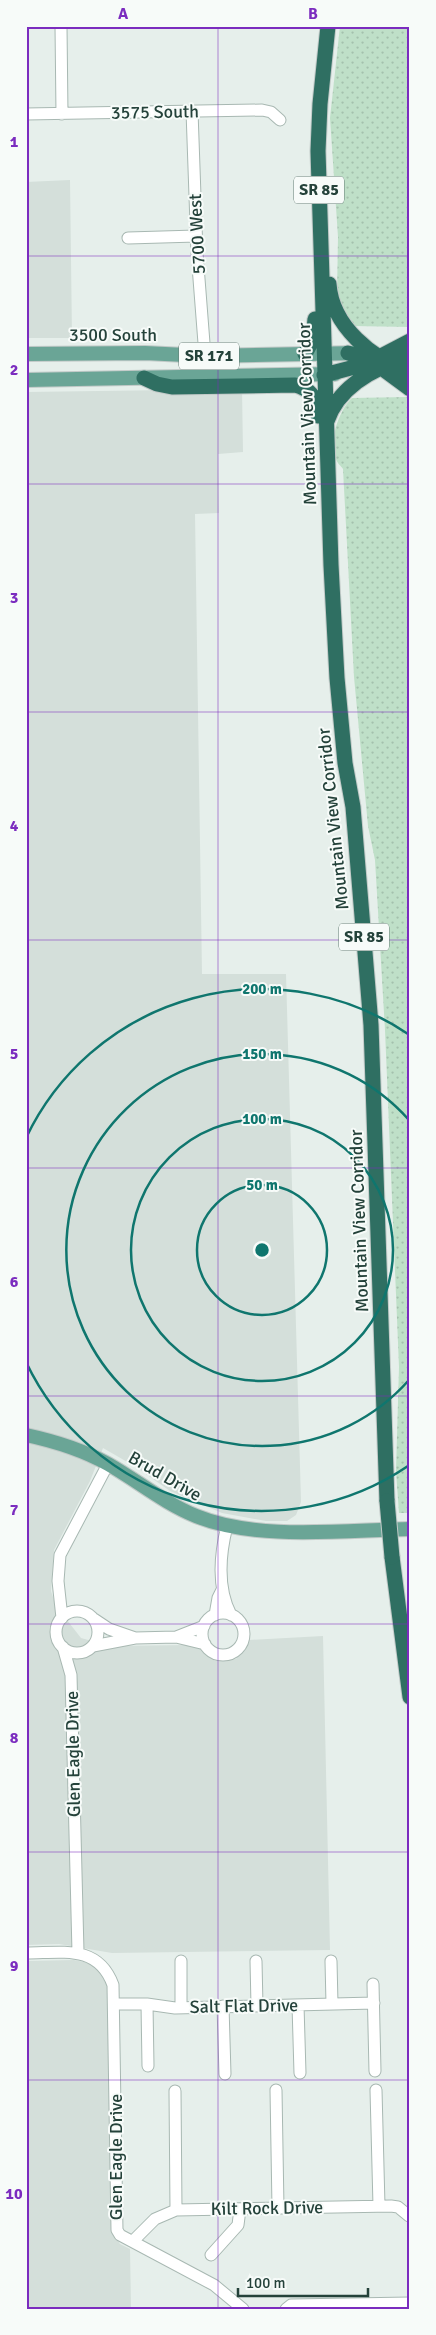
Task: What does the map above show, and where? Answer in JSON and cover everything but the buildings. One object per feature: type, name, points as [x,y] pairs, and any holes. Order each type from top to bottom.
[{"type":"highway","name":"Mountain View Corridor","points":[[328,26],[318,135],[318,171],[331,565],[339,695],[345,762],[353,807],[371,1025],[386,1500],[410,1696]]},
{"type":"highway","points":[[305,354],[311,344],[315,329],[311,176],[318,135]]},
{"type":"highway","points":[[318,171],[326,197],[329,290],[332,304],[347,329],[410,389]]},
{"type":"highway","points":[[326,426],[341,396],[410,341]]},
{"type":"highway","points":[[348,353],[410,372]]},
{"type":"highway","points":[[324,375],[410,357]]},
{"type":"highway","points":[[144,378],[172,387],[294,385],[311,393],[318,408],[322,529],[331,565]]},
{"type":"main road","points":[[382,363],[410,352]]},
{"type":"main road","name":"3500 South","points":[[26,354],[144,353],[205,356],[348,353]]},
{"type":"main road","name":"SR 171","points":[[26,380],[324,375]]},
{"type":"main road","name":"Brud Drive","points":[[26,1435],[68,1447],[108,1464],[177,1508],[227,1526],[278,1531],[410,1529]]},
{"type":"street","points":[[60,26],[62,114]]},
{"type":"street","name":"3575 South","points":[[26,114],[262,110],[271,112],[280,120]]},
{"type":"street","name":"5700 West","points":[[192,111],[196,236],[205,356]]},
{"type":"street","points":[[128,238],[196,236]]},
{"type":"street","points":[[108,1464],[61,1551],[58,1567],[62,1618],[56,1633],[63,1648],[74,1653],[135,1638],[176,1637],[205,1644]]},
{"type":"street","points":[[204,1626],[202,1635],[205,1644],[213,1652],[223,1655],[230,1654],[240,1647],[244,1636],[243,1627],[231,1615],[222,1590],[222,1548],[227,1526]]},
{"type":"street","points":[[176,1637],[204,1626],[215,1615],[218,1598],[222,1590]]},
{"type":"street","points":[[60,1596],[74,1612]]},
{"type":"street","points":[[62,1618],[74,1612],[82,1612],[109,1629],[135,1638]]},
{"type":"street","points":[[215,1615],[231,1615]]},
{"type":"street","points":[[90,1649],[98,1632],[92,1618]]},
{"type":"street","name":"Glen Eagle Drive","points":[[63,1648],[71,1675],[78,1952],[96,1961],[109,1976],[113,1985],[115,2004],[118,2207],[116,2226],[120,2235],[214,2285],[243,2309]]},
{"type":"street","name":"Glen Eagle Drive","points":[[71,1675],[90,1649]]},
{"type":"street","points":[[26,1953],[78,1952]]},
{"type":"street","points":[[181,1961],[182,2007]]},
{"type":"street","points":[[256,1961],[257,2006]]},
{"type":"street","points":[[331,1961],[332,2004]]},
{"type":"street","points":[[374,1984],[375,2071]]},
{"type":"street","name":"Salt Flat Drive","points":[[115,2004],[182,2007],[374,2003]]},
{"type":"street","points":[[147,2004],[148,2066]]},
{"type":"street","points":[[298,2004],[300,2072]]},
{"type":"street","points":[[223,2006],[225,2074]]},
{"type":"street","points":[[276,2090],[278,2208]]},
{"type":"street","points":[[376,2090],[379,2206]]},
{"type":"street","points":[[175,2091],[176,2210]]},
{"type":"street","name":"Kilt Rock Drive","points":[[132,2241],[155,2219],[176,2210],[394,2206],[409,2216]]},
{"type":"street","points":[[211,2255],[238,2226],[240,2209]]},
{"type":"street","points":[[286,2309],[291,2305],[410,2303]]},
{"type":"shaded area","points":[[70,180],[72,338],[26,338],[26,182]]},
{"type":"shaded area","points":[[242,389],[243,452],[218,454],[219,513],[195,514],[202,974],[286,974],[301,1502],[296,1515],[287,1521],[266,1521],[222,1513],[170,1491],[136,1467],[103,1448],[90,1481],[54,1550],[51,1591],[56,1606],[81,1638],[110,1646],[188,1645],[201,1649],[215,1661],[236,1659],[249,1640],[323,1636],[330,1950],[112,1953],[59,1944],[26,1945],[26,392]]},
{"type":"shaded area","points":[[74,1960],[88,1963],[96,1968],[109,1988],[113,2208],[111,2230],[120,2244],[130,2249],[131,2309],[26,2309],[26,1961]]},
{"type":"green space","points":[[340,26],[410,26],[410,327],[352,326],[345,315],[337,294],[338,237],[330,118]]},
{"type":"green space","points":[[408,397],[410,1513],[399,1513],[396,1471],[399,1367],[385,1030],[375,860],[368,826],[354,677],[343,469],[337,460],[333,444],[339,418],[352,398]]}]
